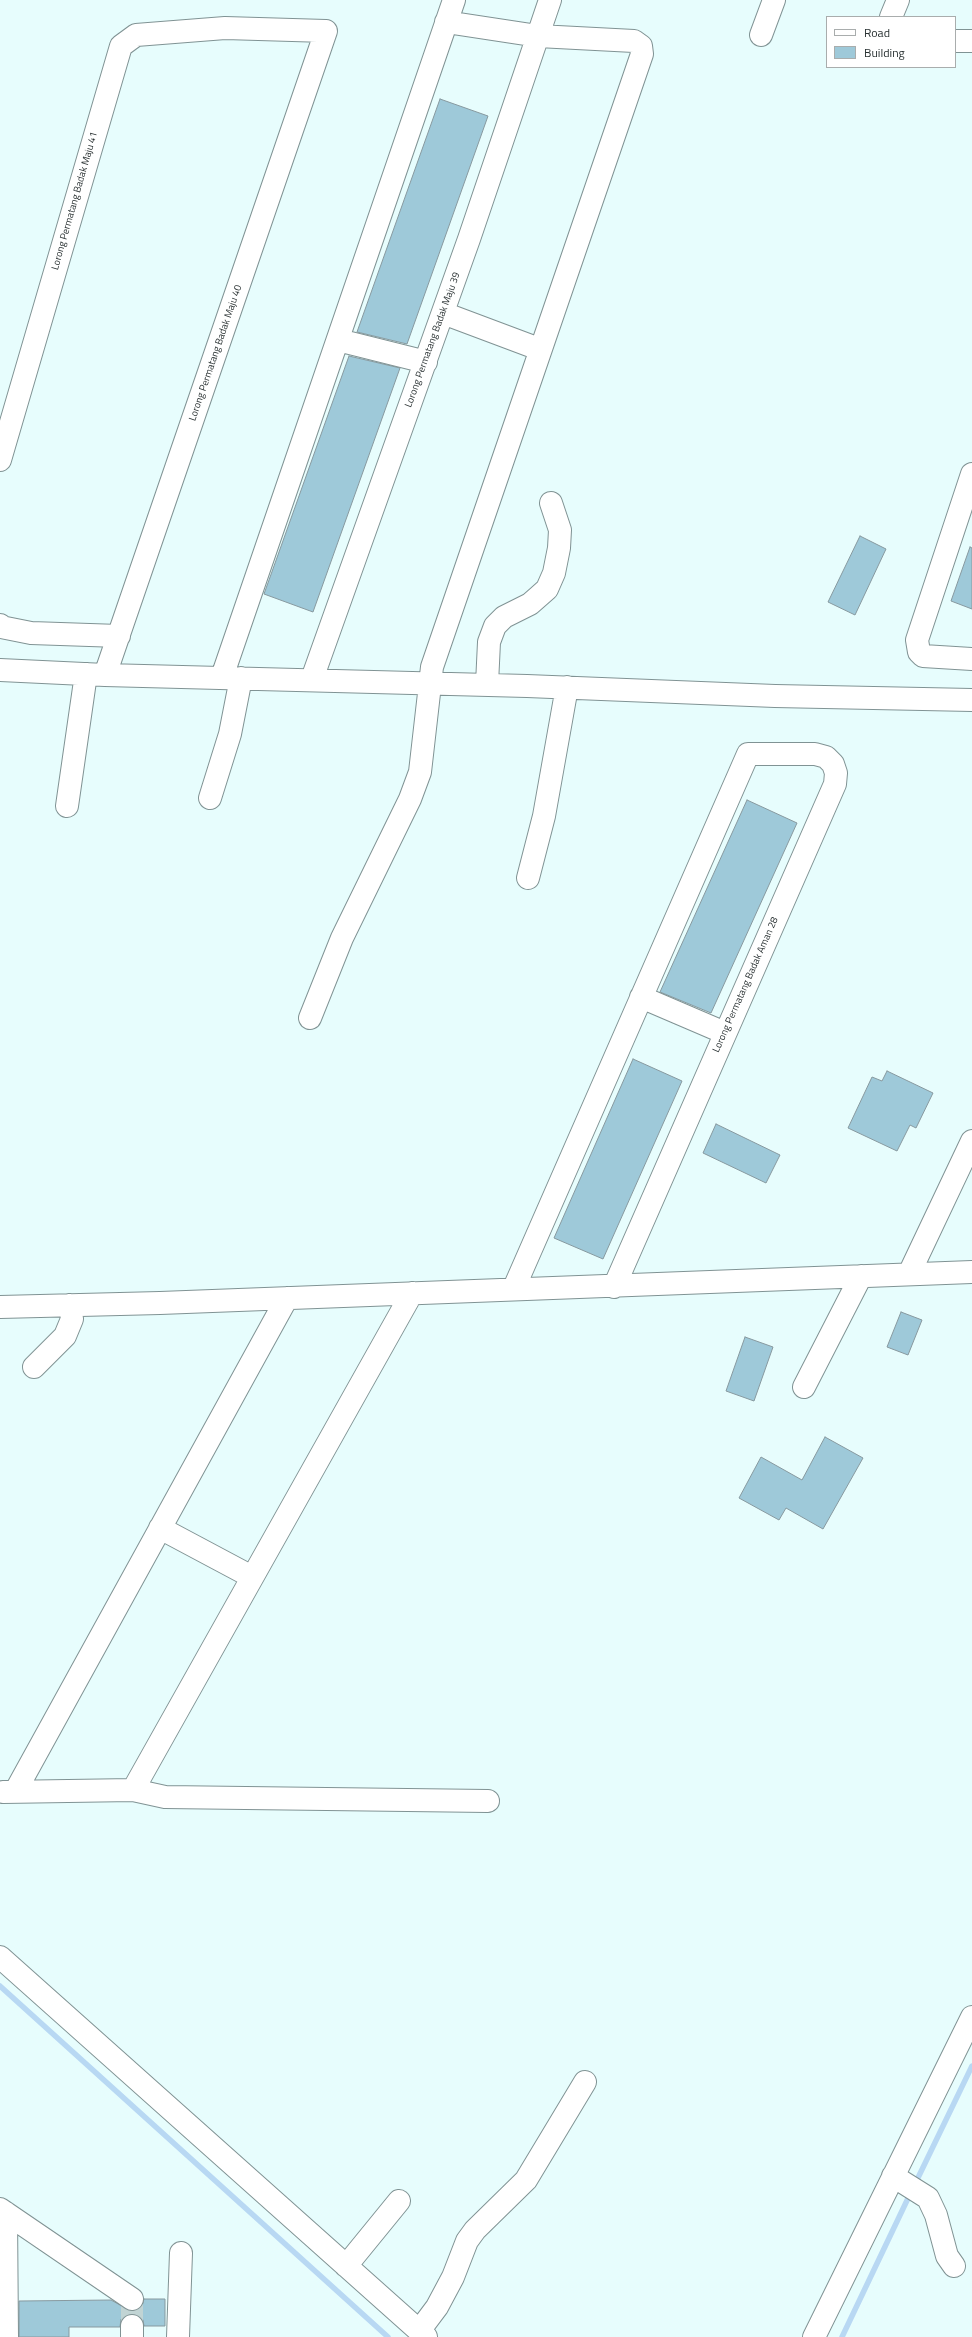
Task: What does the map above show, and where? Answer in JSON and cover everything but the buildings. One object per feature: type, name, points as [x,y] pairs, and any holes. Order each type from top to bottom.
[{"type":"street","points":[[210,798],[230,734],[235,686],[338,340],[454,0]]},
{"type":"street","name":"Lorong Permatang Badak Maju 39","points":[[312,679],[426,362],[550,0]]},
{"type":"street","points":[[761,35],[774,0]]},
{"type":"street","points":[[891,16],[898,0]]},
{"type":"street","points":[[310,1018],[342,938],[410,799],[420,772],[429,682],[432,667],[642,54],[641,46],[634,41],[538,36],[446,22]]},
{"type":"street","name":"Lorong Permatang Badak Maju 41","points":[[0,460],[121,46],[136,35],[225,28],[326,31]]},
{"type":"street","name":"Lorong Permatang Badak Maju 40","points":[[67,806],[96,675],[119,636],[326,31]]},
{"type":"street","points":[[956,41],[972,41]]},
{"type":"street","points":[[443,313],[540,350]]},
{"type":"street","points":[[338,340],[426,362]]},
{"type":"street","points":[[972,474],[917,640],[919,652],[923,656],[972,659]]},
{"type":"street","points":[[487,684],[489,642],[495,626],[504,617],[530,604],[547,589],[554,573],[559,548],[560,530],[551,503]]},
{"type":"street","points":[[0,624],[1,627],[31,634],[119,636]]},
{"type":"street","points":[[0,670],[96,675],[235,686],[312,679],[487,684],[775,696],[972,700]]},
{"type":"street","points":[[528,878],[544,816],[566,687]]},
{"type":"street","name":"Lorong Permatang Badak Aman 28","points":[[614,1287],[835,784],[836,773],[833,764],[826,757],[815,754],[748,754],[641,997]]},
{"type":"street","points":[[514,1288],[641,997],[725,1033]]},
{"type":"street","points":[[909,1274],[972,1141]]},
{"type":"street","points":[[0,1307],[287,1298],[514,1288],[614,1287],[972,1272]]},
{"type":"street","points":[[804,1387],[861,1276]]},
{"type":"street","points":[[133,1790],[412,1293]]},
{"type":"street","points":[[8,1792],[160,1528],[287,1298]]},
{"type":"street","points":[[34,1367],[65,1336],[72,1320],[70,1305]]},
{"type":"street","points":[[160,1528],[252,1577]]},
{"type":"street","points":[[8,1792],[133,1790],[166,1797],[488,1801]]},
{"type":"street","points":[[0,1957],[423,2334],[467,2241],[526,2180],[585,2082]]},
{"type":"street","points":[[814,2337],[908,2185],[972,2017]]},
{"type":"street","points":[[908,2185],[932,2205],[947,2256],[954,2266]]},
{"type":"street","points":[[346,2266],[399,2201]]},
{"type":"street","points":[[3,2211],[132,2299]]},
{"type":"street","points":[[3,2211],[7,2337]]},
{"type":"street","points":[[178,2337],[181,2252]]},
{"type":"waterway","points":[[0,1986],[388,2337]]},
{"type":"waterway","points":[[915,2184],[972,2066]]},
{"type":"waterway","points":[[842,2337],[911,2192]]},
{"type":"tunnel","points":[[132,2299],[132,2326]]}]
